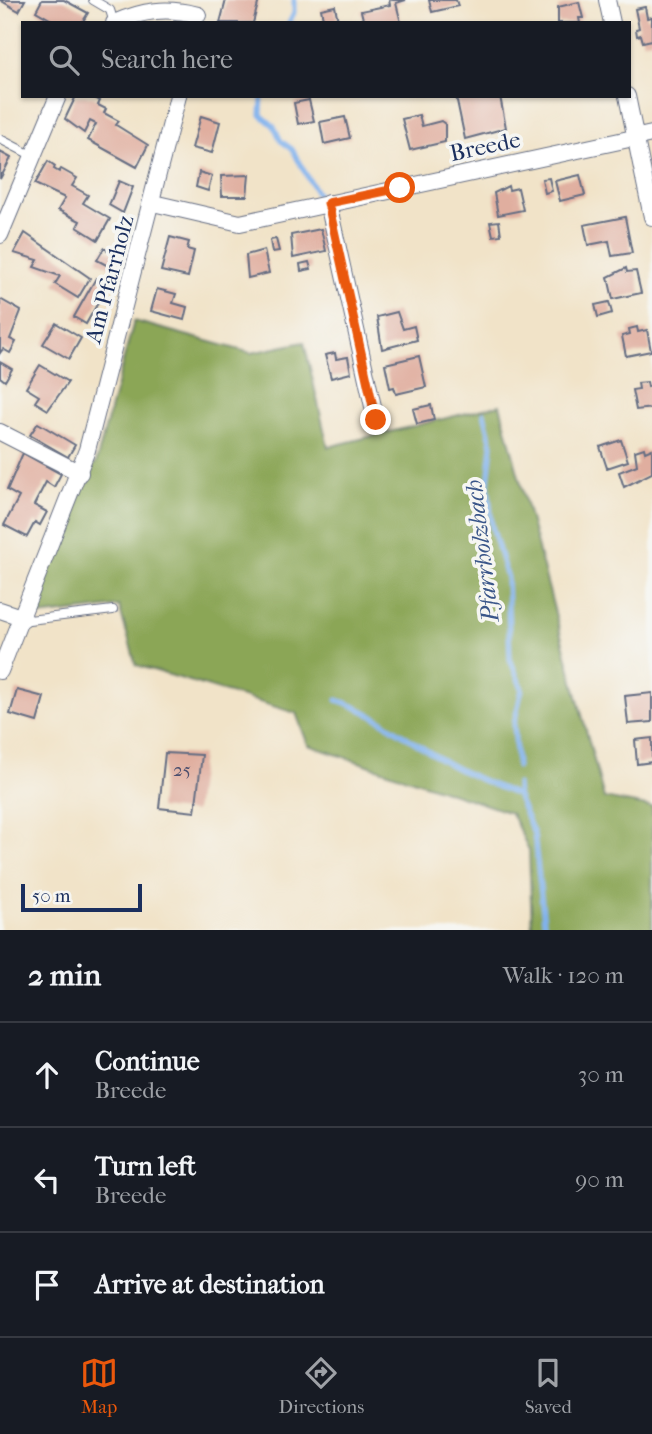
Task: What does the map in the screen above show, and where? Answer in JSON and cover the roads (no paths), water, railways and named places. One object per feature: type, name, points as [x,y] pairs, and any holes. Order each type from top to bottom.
[{"type":"street","points":[[607,0],[612,21]]},
{"type":"street","points":[[119,21],[139,12],[176,9],[198,12]]},
{"type":"street","points":[[2,226],[57,98]]},
{"type":"street","name":"Am Pfarrholz","points":[[0,671],[24,618],[80,473],[153,203],[178,98]]},
{"type":"street","points":[[628,98],[644,136],[652,217]]},
{"type":"street","name":"Breede","points":[[153,203],[240,223],[644,136]]},
{"type":"street","points":[[328,203],[376,420]]},
{"type":"street","points":[[0,432],[80,473]]},
{"type":"street","points":[[0,610],[24,618]]},
{"type":"lane","points":[[93,0],[110,10],[113,21]]},
{"type":"lane","points":[[0,139],[33,156]]},
{"type":"lane","points":[[24,618],[29,620],[113,610]]},
{"type":"waterway","points":[[290,21],[294,13],[294,0]]},
{"type":"waterway","points":[[262,98],[261,115],[274,126],[281,141],[292,149],[317,194]]},
{"type":"waterway","name":"Pfarrholzbach","points":[[484,413],[492,445],[488,484],[492,526],[507,578],[510,659],[522,689],[514,724],[517,767]]},
{"type":"waterway","points":[[337,700],[366,712],[455,768],[517,795]]},
{"type":"waterway","name":"Pfarrholzbach","points":[[517,784],[517,795],[534,834],[545,930]]}]
